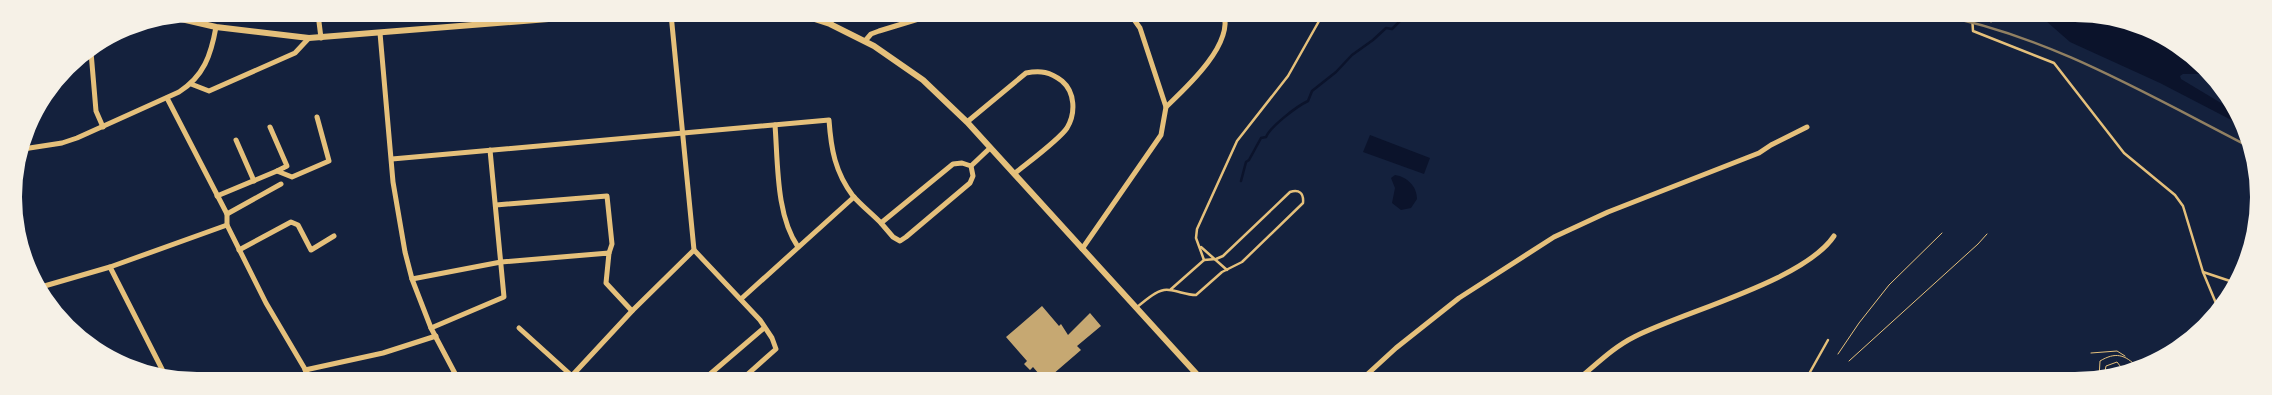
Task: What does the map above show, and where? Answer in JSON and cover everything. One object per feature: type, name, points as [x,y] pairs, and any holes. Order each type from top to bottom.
[{"type":"street","points":[[195,22],[216,27],[322,38],[504,22]]},
{"type":"street","points":[[319,22],[322,38]]},
{"type":"street","points":[[673,22],[694,250],[760,320],[772,338],[776,349],[750,372]]},
{"type":"street","points":[[825,22],[865,41],[915,73],[967,122],[1195,372]]},
{"type":"street","points":[[865,41],[871,34],[908,22]]},
{"type":"street","points":[[1082,248],[1161,135],[1166,107],[1140,28],[1136,22]]},
{"type":"street","points":[[1166,107],[1219,47],[1225,33],[1224,23]]},
{"type":"street","points":[[30,147],[62,143],[103,127],[167,98],[191,84],[206,64],[216,27]]},
{"type":"street","points":[[380,33],[398,214],[412,279],[431,328],[454,372]]},
{"type":"street","points":[[191,84],[209,91],[295,53],[309,38]]},
{"type":"street","points":[[92,59],[96,111],[103,127]]},
{"type":"street","points":[[967,122],[1026,73],[1038,71],[1052,73],[1068,86],[1073,102],[1067,127],[1014,174]]},
{"type":"street","points":[[167,98],[227,214],[227,225],[266,303],[306,370],[383,353],[436,336]]},
{"type":"street","points":[[277,171],[292,177],[328,161],[317,117]]},
{"type":"street","points":[[392,159],[828,120],[834,162],[839,174],[854,197],[893,237],[900,241],[970,183],[973,176],[971,166]]},
{"type":"street","points":[[775,125],[783,216],[789,234],[798,247]]},
{"type":"street","points":[[217,196],[287,166],[270,127]]},
{"type":"street","points":[[1370,372],[1396,348],[1458,298],[1554,237],[1608,212],[1759,154],[1771,144],[1807,127]]},
{"type":"street","points":[[236,140],[254,181]]},
{"type":"street","points":[[971,166],[990,148]]},
{"type":"street","points":[[431,328],[504,297],[490,150]]},
{"type":"street","points":[[881,223],[953,164],[962,162],[971,166]]},
{"type":"street","points":[[227,214],[281,184]]},
{"type":"street","points":[[496,205],[607,196],[612,244],[609,253],[606,283],[632,311]]},
{"type":"street","points":[[741,299],[854,197]]},
{"type":"street","points":[[239,250],[291,222],[298,225],[311,250],[334,236]]},
{"type":"street","points":[[46,285],[110,267],[227,225]]},
{"type":"street","points":[[1588,372],[1606,355],[1635,337],[1784,274],[1827,247],[1834,236]]},
{"type":"street","points":[[576,372],[632,311],[694,250]]},
{"type":"street","points":[[412,279],[501,262],[609,253]]},
{"type":"street","points":[[110,267],[162,369]]},
{"type":"street","points":[[519,328],[568,372]]},
{"type":"street","points":[[713,372],[764,328]]},
{"type":"lane","points":[[1204,260],[1196,238],[1197,229],[1237,141],[1288,76],[1318,23]]},
{"type":"lane","points":[[1973,23],[1973,30],[2054,63],[2124,153],[2175,195],[2183,206],[2203,272],[2215,301]]},
{"type":"lane","points":[[1136,308],[1162,290],[1196,295],[1227,270],[1242,262],[1303,203],[1304,196],[1302,193],[1290,192],[1238,242],[1216,259],[1204,260],[1170,290]]},
{"type":"lane","points":[[1200,246],[1227,270]]},
{"type":"lane","points":[[2203,272],[2228,280]]},
{"type":"lane","points":[[1810,372],[1828,340]]},
{"type":"path","points":[[1838,354],[1859,323],[1889,285],[1942,233]]},
{"type":"path","points":[[1849,361],[1970,251],[1986,234]]},
{"type":"path","points":[[2091,353],[2117,351],[2132,363]]},
{"type":"path","points":[[2099,370],[2100,361],[2115,354],[2126,357]]},
{"type":"path","points":[[2105,370],[2106,366],[2111,363],[2117,362],[2121,367]]},
{"type":"water","points":[[2048,23],[2097,24],[2120,28],[2152,41],[2172,52],[2190,66],[2198,74],[2183,74],[2180,76],[2181,79],[2222,104],[2231,120],[2160,83],[2070,42]]},
{"type":"water","points":[[1370,135],[1430,158],[1424,174],[1363,152]]},
{"type":"water","points":[[1395,175],[1407,180],[1417,194],[1417,199],[1411,208],[1401,210],[1392,203],[1395,188],[1391,178]]},
{"type":"building","points":[[1042,306],[1059,326],[1061,324],[1068,335],[1090,313],[1101,326],[1077,346],[1081,350],[1055,372],[1037,372],[1033,367],[1030,370],[1024,364],[1027,361],[1006,337]]},
{"type":"waterway","points":[[1241,181],[1246,162],[1261,138],[1266,137],[1284,117],[1308,101],[1312,91],[1336,72],[1352,55],[1386,28],[1392,29],[1398,23]]},
{"type":"railway","points":[[1972,23],[2017,36],[2097,69],[2240,142]]}]
